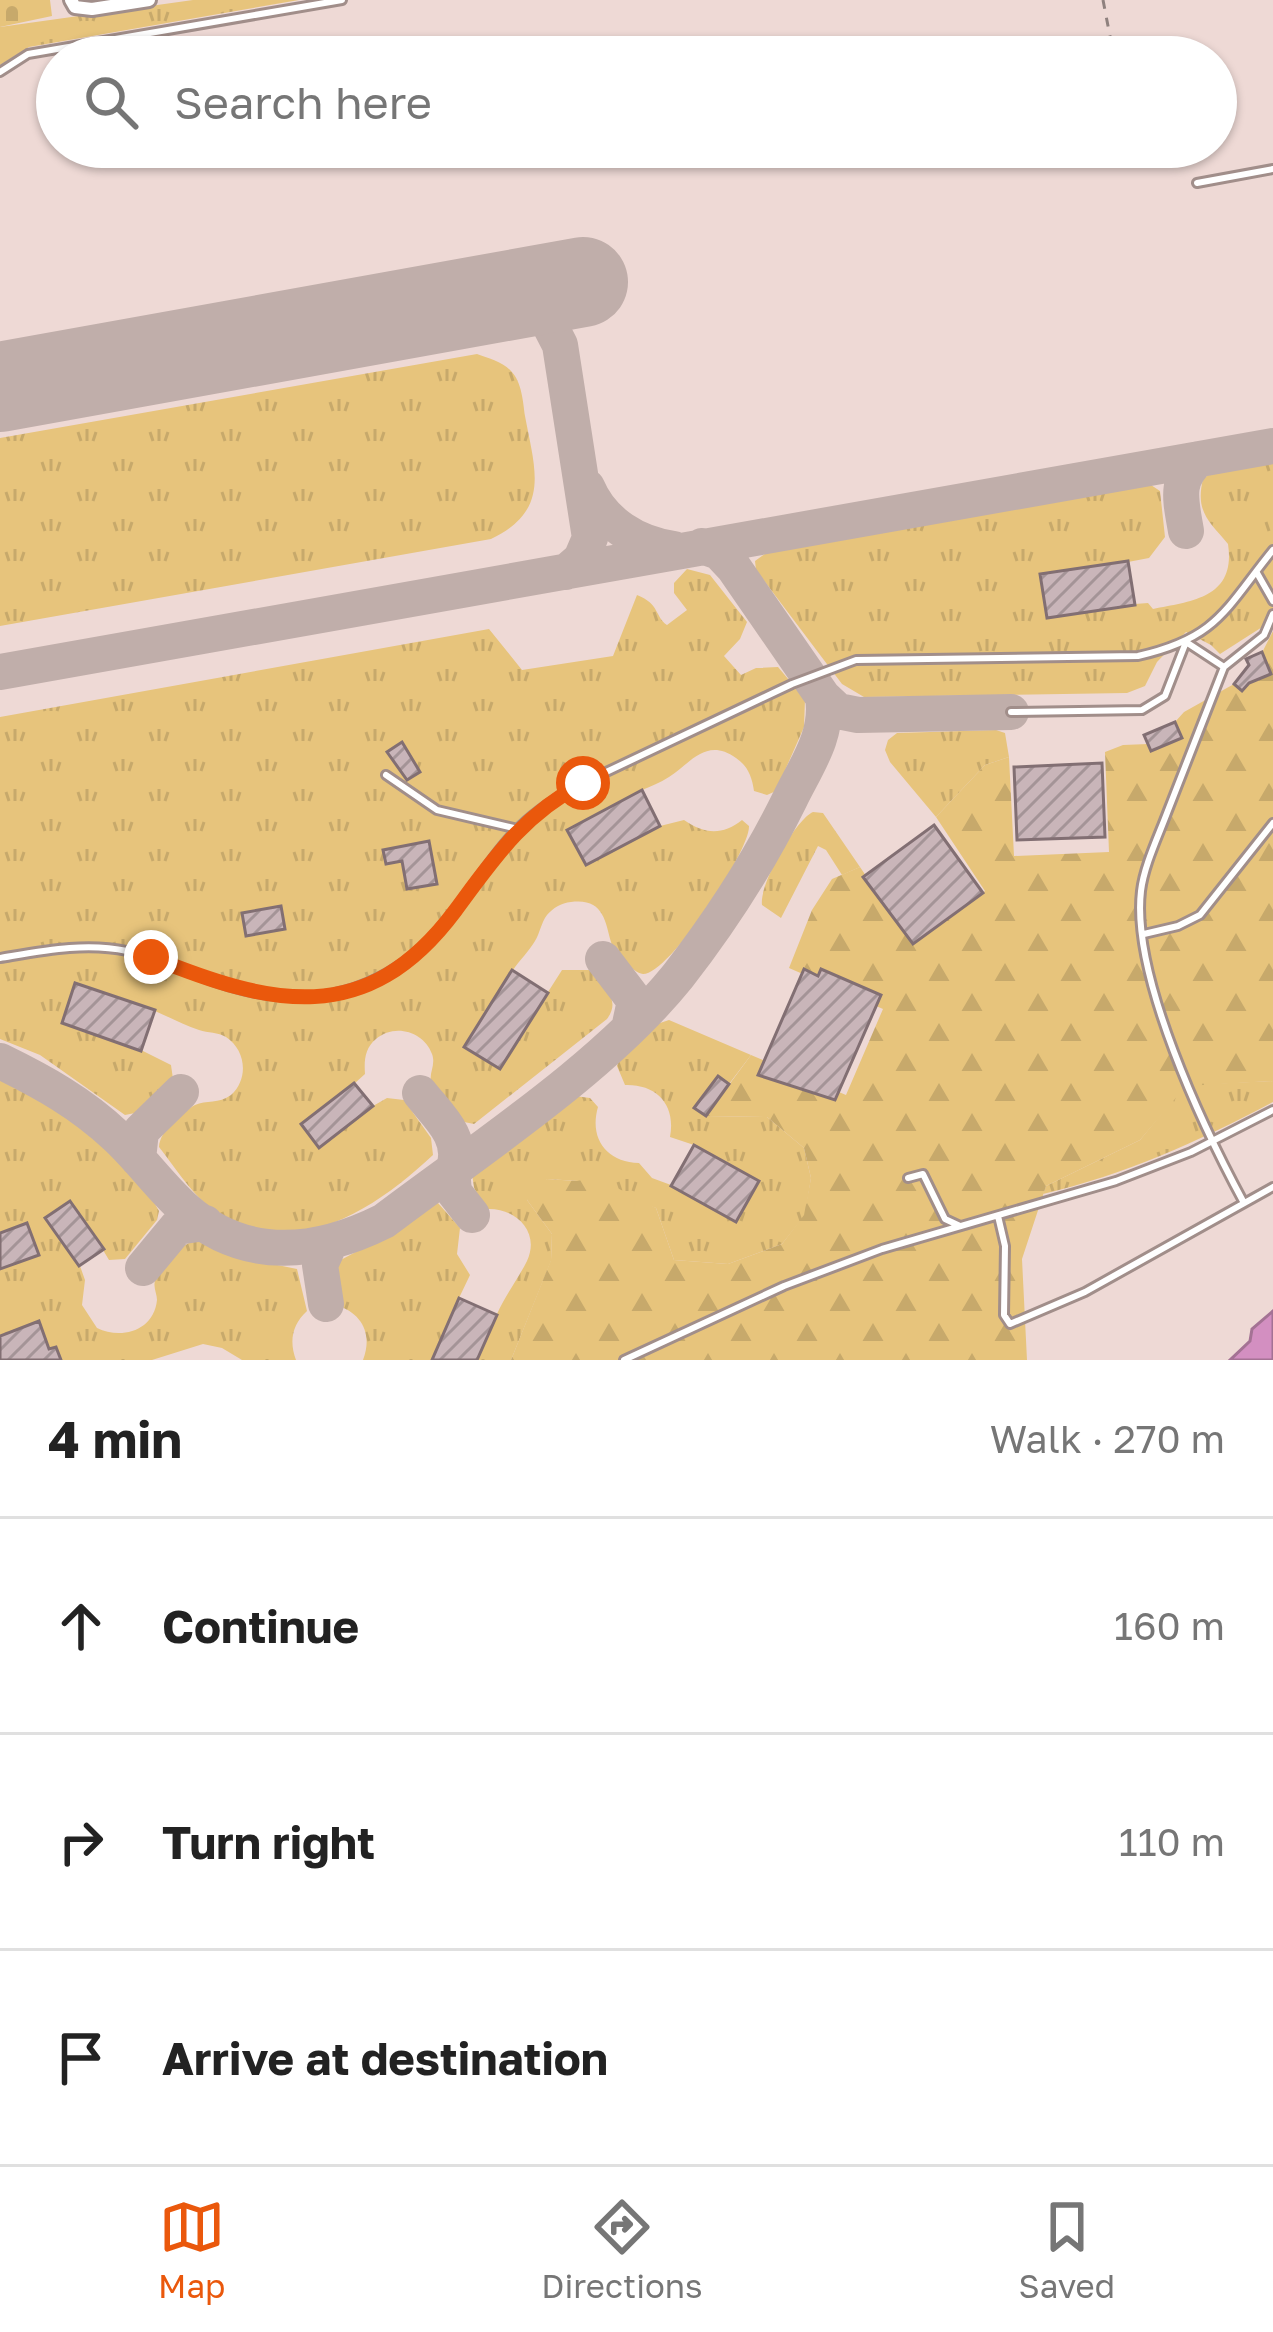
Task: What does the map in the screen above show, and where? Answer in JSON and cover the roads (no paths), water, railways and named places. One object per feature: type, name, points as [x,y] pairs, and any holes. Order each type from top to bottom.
[{"type":"street","points":[[71,0],[75,7],[92,9],[149,0]]},
{"type":"lane","points":[[132,36],[341,0]]},
{"type":"lane","points":[[0,72],[36,53]]},
{"type":"lane","points":[[1197,182],[1273,169]]},
{"type":"lane","points":[[0,958],[100,947],[151,957],[235,990],[268,997],[302,998],[352,990],[392,971],[436,934],[518,829],[554,799],[583,783],[792,684],[856,660],[1138,656],[1186,642],[1219,621],[1273,550]]},
{"type":"lane","points":[[1256,572],[1273,601]]},
{"type":"lane","points":[[1244,1203],[1211,1142],[1153,985],[1141,889],[1224,667],[1264,635],[1273,614]]},
{"type":"lane","points":[[1186,642],[1224,667]]},
{"type":"lane","points":[[1011,712],[1142,710],[1165,696],[1186,642]]},
{"type":"lane","points":[[386,775],[437,810],[518,829]]},
{"type":"lane","points":[[1144,934],[1200,915],[1273,823]]},
{"type":"lane","points":[[624,1360],[784,1286],[882,1249],[1117,1181],[1273,1110]]},
{"type":"lane","points":[[908,1178],[923,1174],[945,1219],[960,1226]]},
{"type":"lane","points":[[998,1216],[1005,1246],[1004,1315],[1010,1324],[1085,1292],[1273,1187]]}]
